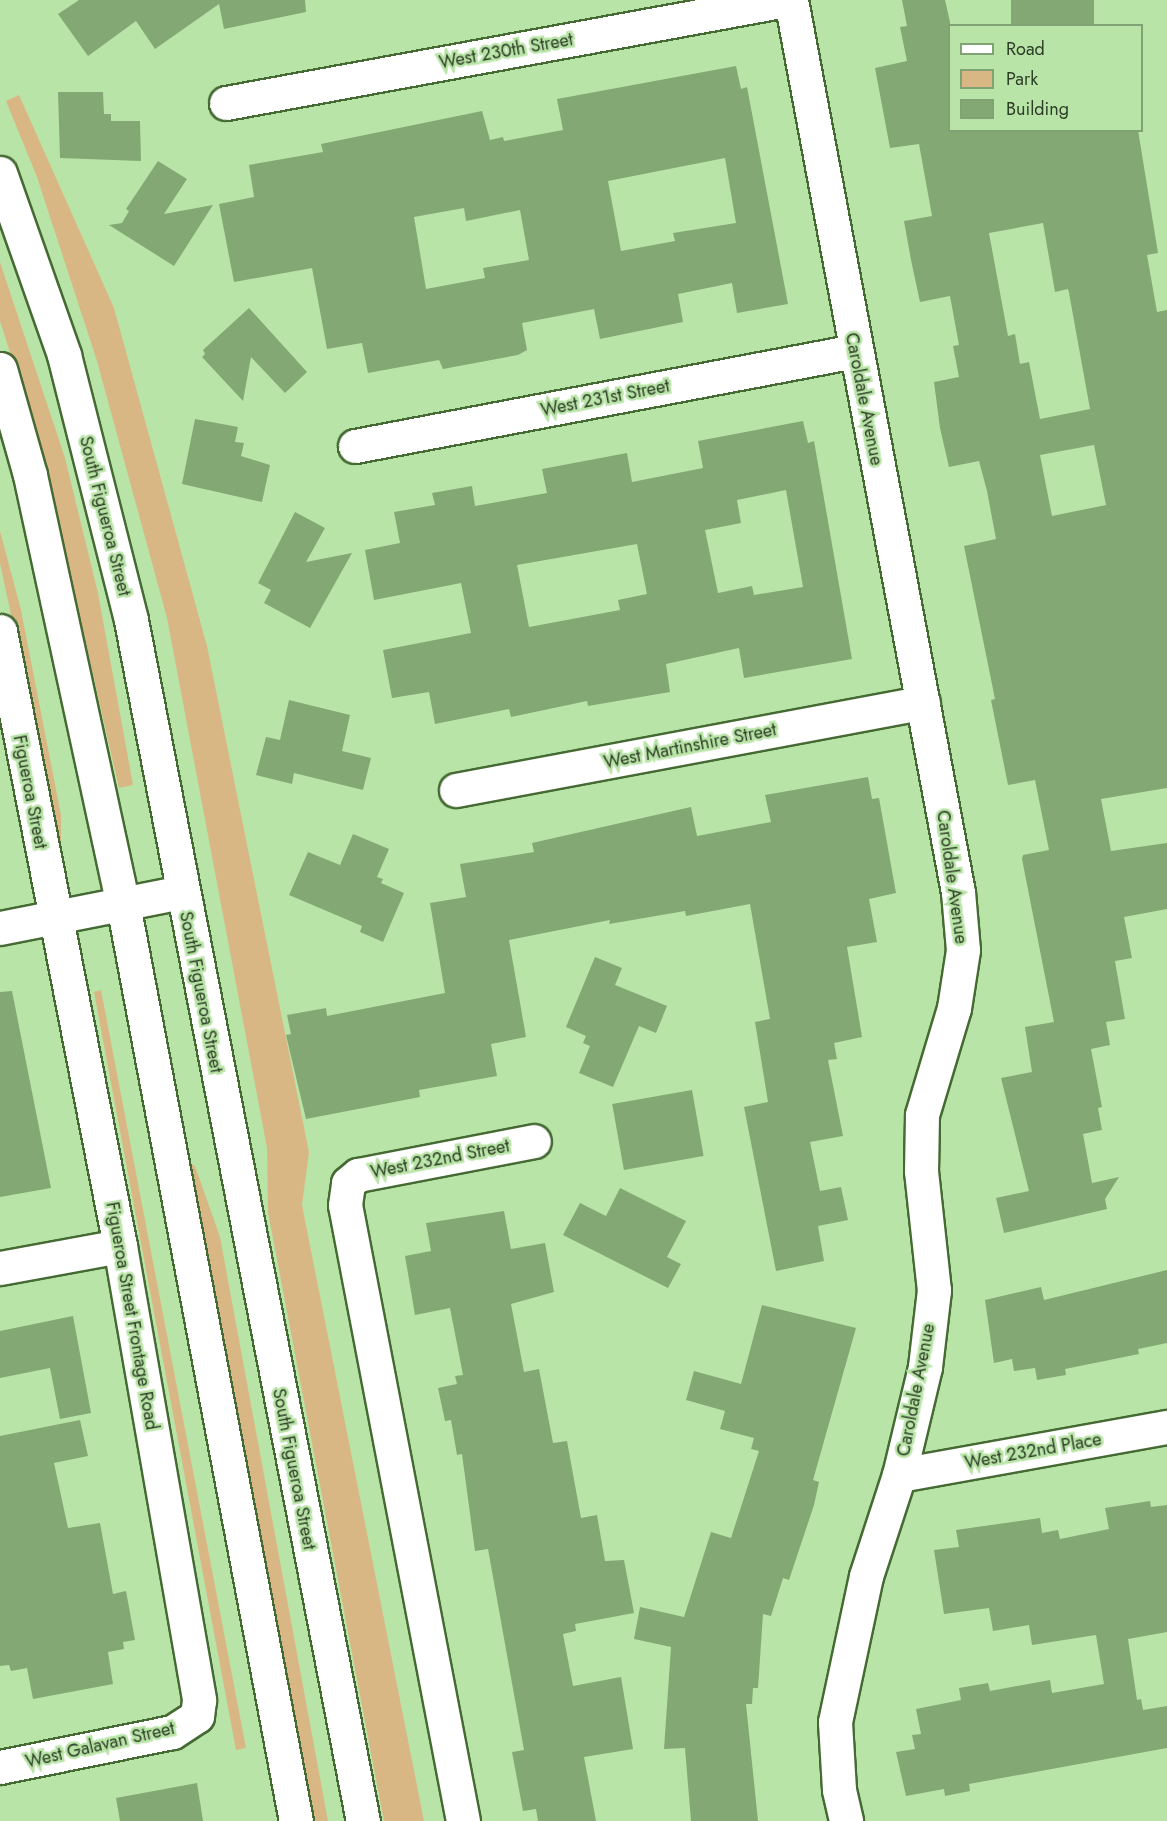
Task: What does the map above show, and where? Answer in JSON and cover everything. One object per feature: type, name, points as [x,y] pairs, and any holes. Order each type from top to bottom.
[{"type":"street","name":"West 230th Street","points":[[226,103],[786,0]]},
{"type":"street","name":"Caroldale Avenue","points":[[791,0],[958,892],[963,950],[954,1008],[922,1115],[921,1170],[934,1290],[924,1367],[899,1475],[866,1576],[841,1683],[835,1722],[839,1790],[846,1821]]},
{"type":"street","name":"South Figueroa Street","points":[[0,173],[64,355],[131,620],[181,892],[363,1821]]},
{"type":"street","name":"West 231st Street","points":[[355,446],[855,351]]},
{"type":"street","points":[[0,369],[30,475],[123,904],[296,1821]]},
{"type":"street","name":"Figueroa Street","points":[[0,631],[55,917]]},
{"type":"street","name":"West Martinshire Street","points":[[456,790],[923,703]]},
{"type":"street","points":[[0,928],[181,892]]},
{"type":"street","name":"Figueroa Street Frontage Road","points":[[55,917],[120,1246],[198,1676],[196,1716]]},
{"type":"street","name":"West 232nd Street","points":[[463,1821],[345,1205],[348,1183],[358,1175],[534,1141]]},
{"type":"street","points":[[0,1268],[120,1246]]},
{"type":"street","name":"West 232nd Place","points":[[899,1475],[1167,1427]]},
{"type":"street","name":"West Galavan Street","points":[[0,1767],[172,1732],[196,1716]]},
{"type":"green space","points":[[19,95],[114,308],[207,646],[309,1152],[302,1205],[424,1821],[384,1821],[268,1212],[267,1148],[167,618],[97,361],[37,177],[6,101]]},
{"type":"green space","points":[[0,262],[65,458],[98,593],[133,785],[119,788],[43,456],[0,321]]},
{"type":"green space","points":[[0,531],[21,610],[61,815],[61,850],[0,563]]},
{"type":"green space","points":[[101,990],[246,1748],[236,1750],[94,992]]},
{"type":"green space","points":[[187,1162],[195,1166],[220,1237],[328,1821],[311,1821]]},
{"type":"building","points":[[79,0],[305,0],[306,12],[224,29],[219,4],[155,49],[136,21],[88,56],[58,14]]},
{"type":"building","points":[[902,0],[945,0],[950,22],[948,24],[948,132],[1138,132],[1158,253],[1147,255],[1157,312],[1167,310],[1167,788],[1101,799],[1111,851],[1167,843],[1167,909],[1124,917],[1132,958],[1115,961],[1125,1019],[1106,1022],[1110,1045],[1091,1049],[1102,1107],[1098,1108],[1102,1130],[1083,1134],[1092,1183],[1119,1177],[1105,1199],[1107,1209],[1004,1233],[996,1198],[1029,1191],[1001,1078],[1032,1072],[1025,1027],[1054,1022],[1022,859],[1023,855],[1049,850],[1035,780],[1008,785],[991,700],[995,699],[964,546],[996,539],[987,491],[979,461],[949,467],[940,428],[934,382],[959,377],[953,346],[959,345],[950,296],[920,302],[904,221],[932,216],[919,144],[890,148],[875,68],[907,61],[900,27],[907,26]],"holes":[[[1043,223],[1055,292],[1068,289],[1090,409],[1040,419],[1029,362],[1020,364],[1015,334],[1008,336],[989,233]],[[1094,445],[1106,505],[1052,516],[1040,455]]]},
{"type":"building","points":[[1011,0],[1094,0],[1094,24],[1011,24]]},
{"type":"building","points":[[736,66],[741,89],[747,87],[788,304],[737,313],[732,283],[678,294],[683,322],[600,339],[594,309],[522,323],[527,350],[518,355],[443,369],[439,360],[368,373],[362,343],[327,349],[312,268],[234,282],[219,204],[254,197],[249,165],[323,152],[321,144],[482,111],[490,140],[503,137],[504,141],[563,130],[557,99]],"holes":[[[725,158],[736,223],[673,233],[675,241],[621,251],[608,181]],[[464,208],[466,221],[520,210],[529,260],[483,268],[485,278],[426,289],[414,217]]]},
{"type":"building","points":[[58,92],[103,92],[104,114],[111,114],[111,121],[140,121],[141,161],[60,158]]},
{"type":"building","points":[[158,161],[187,179],[164,214],[213,205],[174,266],[109,225],[122,223],[129,211],[126,209]]},
{"type":"building","points":[[249,308],[307,372],[285,393],[251,357],[243,401],[202,357],[205,354],[203,350]]},
{"type":"building","points":[[195,419],[238,427],[235,442],[244,443],[241,456],[270,465],[262,502],[182,484]]},
{"type":"building","points":[[803,421],[808,443],[814,441],[852,659],[744,678],[739,648],[666,664],[670,692],[588,706],[587,701],[511,717],[509,709],[435,724],[429,692],[392,698],[383,650],[471,633],[461,583],[374,600],[365,550],[400,543],[394,512],[435,505],[432,493],[472,486],[475,506],[547,493],[542,469],[627,453],[632,482],[703,468],[698,441]],"holes":[[[786,490],[803,587],[754,595],[752,586],[718,593],[705,530],[741,523],[737,500]],[[637,544],[647,594],[618,600],[620,610],[529,627],[517,565]]]},
{"type":"building","points":[[295,512],[325,528],[306,562],[352,553],[310,628],[264,603],[271,590],[258,583]]},
{"type":"building","points":[[289,700],[350,715],[342,751],[371,758],[363,790],[294,773],[292,784],[256,775],[266,737],[280,740]]},
{"type":"building","points":[[868,777],[872,799],[879,798],[896,893],[869,899],[877,942],[847,947],[862,1037],[834,1043],[837,1059],[828,1060],[843,1136],[810,1142],[820,1191],[841,1187],[848,1220],[818,1226],[824,1261],[776,1271],[744,1107],[768,1102],[755,1022],[770,1019],[750,904],[686,916],[685,911],[609,924],[610,920],[509,940],[526,1037],[491,1044],[497,1076],[419,1090],[420,1097],[306,1119],[286,1035],[291,1034],[287,1015],[326,1008],[327,1016],[445,993],[430,903],[466,897],[460,864],[534,852],[532,843],[691,807],[697,836],[771,822],[765,795]]},
{"type":"building","points":[[353,834],[389,849],[377,877],[383,879],[381,883],[404,893],[383,942],[360,932],[362,926],[289,895],[308,852],[340,865]]},
{"type":"building","points":[[595,957],[622,968],[615,985],[667,1006],[656,1033],[639,1026],[613,1087],[579,1073],[590,1046],[583,1043],[586,1036],[566,1027]]},
{"type":"building","points":[[12,991],[51,1188],[0,1197],[0,992]]},
{"type":"building","points":[[692,1090],[704,1156],[624,1170],[612,1104]]},
{"type":"building","points":[[620,1188],[686,1221],[667,1257],[681,1264],[668,1288],[563,1235],[580,1203],[606,1216]]},
{"type":"building","points":[[504,1211],[511,1249],[545,1243],[554,1292],[511,1304],[524,1372],[539,1369],[553,1443],[567,1441],[581,1518],[597,1515],[605,1561],[624,1560],[634,1613],[575,1624],[576,1631],[563,1634],[573,1686],[621,1677],[633,1749],[584,1757],[596,1821],[538,1821],[536,1809],[523,1811],[512,1752],[524,1750],[488,1549],[475,1551],[462,1454],[457,1455],[451,1420],[445,1421],[438,1388],[457,1384],[455,1376],[463,1375],[450,1308],[415,1315],[405,1256],[431,1251],[426,1223]]},
{"type":"building","points":[[1167,1270],[1167,1343],[1138,1349],[1139,1354],[1065,1369],[1066,1375],[1037,1380],[1035,1368],[1014,1371],[1012,1359],[994,1363],[985,1300],[1041,1287],[1044,1300]]},
{"type":"building","points":[[762,1305],[856,1328],[813,1480],[819,1482],[814,1505],[789,1580],[783,1578],[771,1616],[763,1614],[758,1688],[753,1688],[752,1704],[746,1704],[758,1821],[691,1821],[685,1748],[664,1749],[671,1647],[634,1639],[640,1607],[684,1617],[711,1532],[731,1538],[759,1451],[751,1449],[754,1438],[720,1429],[725,1411],[686,1400],[694,1371],[741,1384]]},
{"type":"building","points":[[73,1316],[91,1413],[60,1419],[50,1368],[0,1378],[0,1331]]},
{"type":"building","points":[[80,1420],[88,1456],[54,1463],[68,1528],[100,1523],[113,1594],[126,1591],[135,1640],[123,1642],[124,1649],[108,1652],[113,1684],[33,1699],[27,1668],[11,1671],[9,1665],[0,1666],[0,1436]]},
{"type":"building","points":[[1150,1501],[1151,1507],[1167,1505],[1167,1632],[1128,1639],[1137,1700],[1141,1699],[1143,1710],[1167,1706],[1167,1748],[969,1784],[970,1791],[945,1796],[944,1789],[906,1796],[896,1752],[915,1749],[912,1735],[921,1734],[916,1709],[961,1700],[959,1688],[988,1683],[990,1691],[1050,1680],[1052,1693],[1104,1684],[1096,1635],[1032,1645],[1029,1625],[993,1631],[989,1608],[944,1614],[934,1550],[959,1547],[956,1530],[1040,1518],[1042,1533],[1058,1530],[1060,1539],[1109,1529],[1105,1508]]},
{"type":"building","points":[[197,1783],[203,1821],[120,1821],[116,1798]]}]
